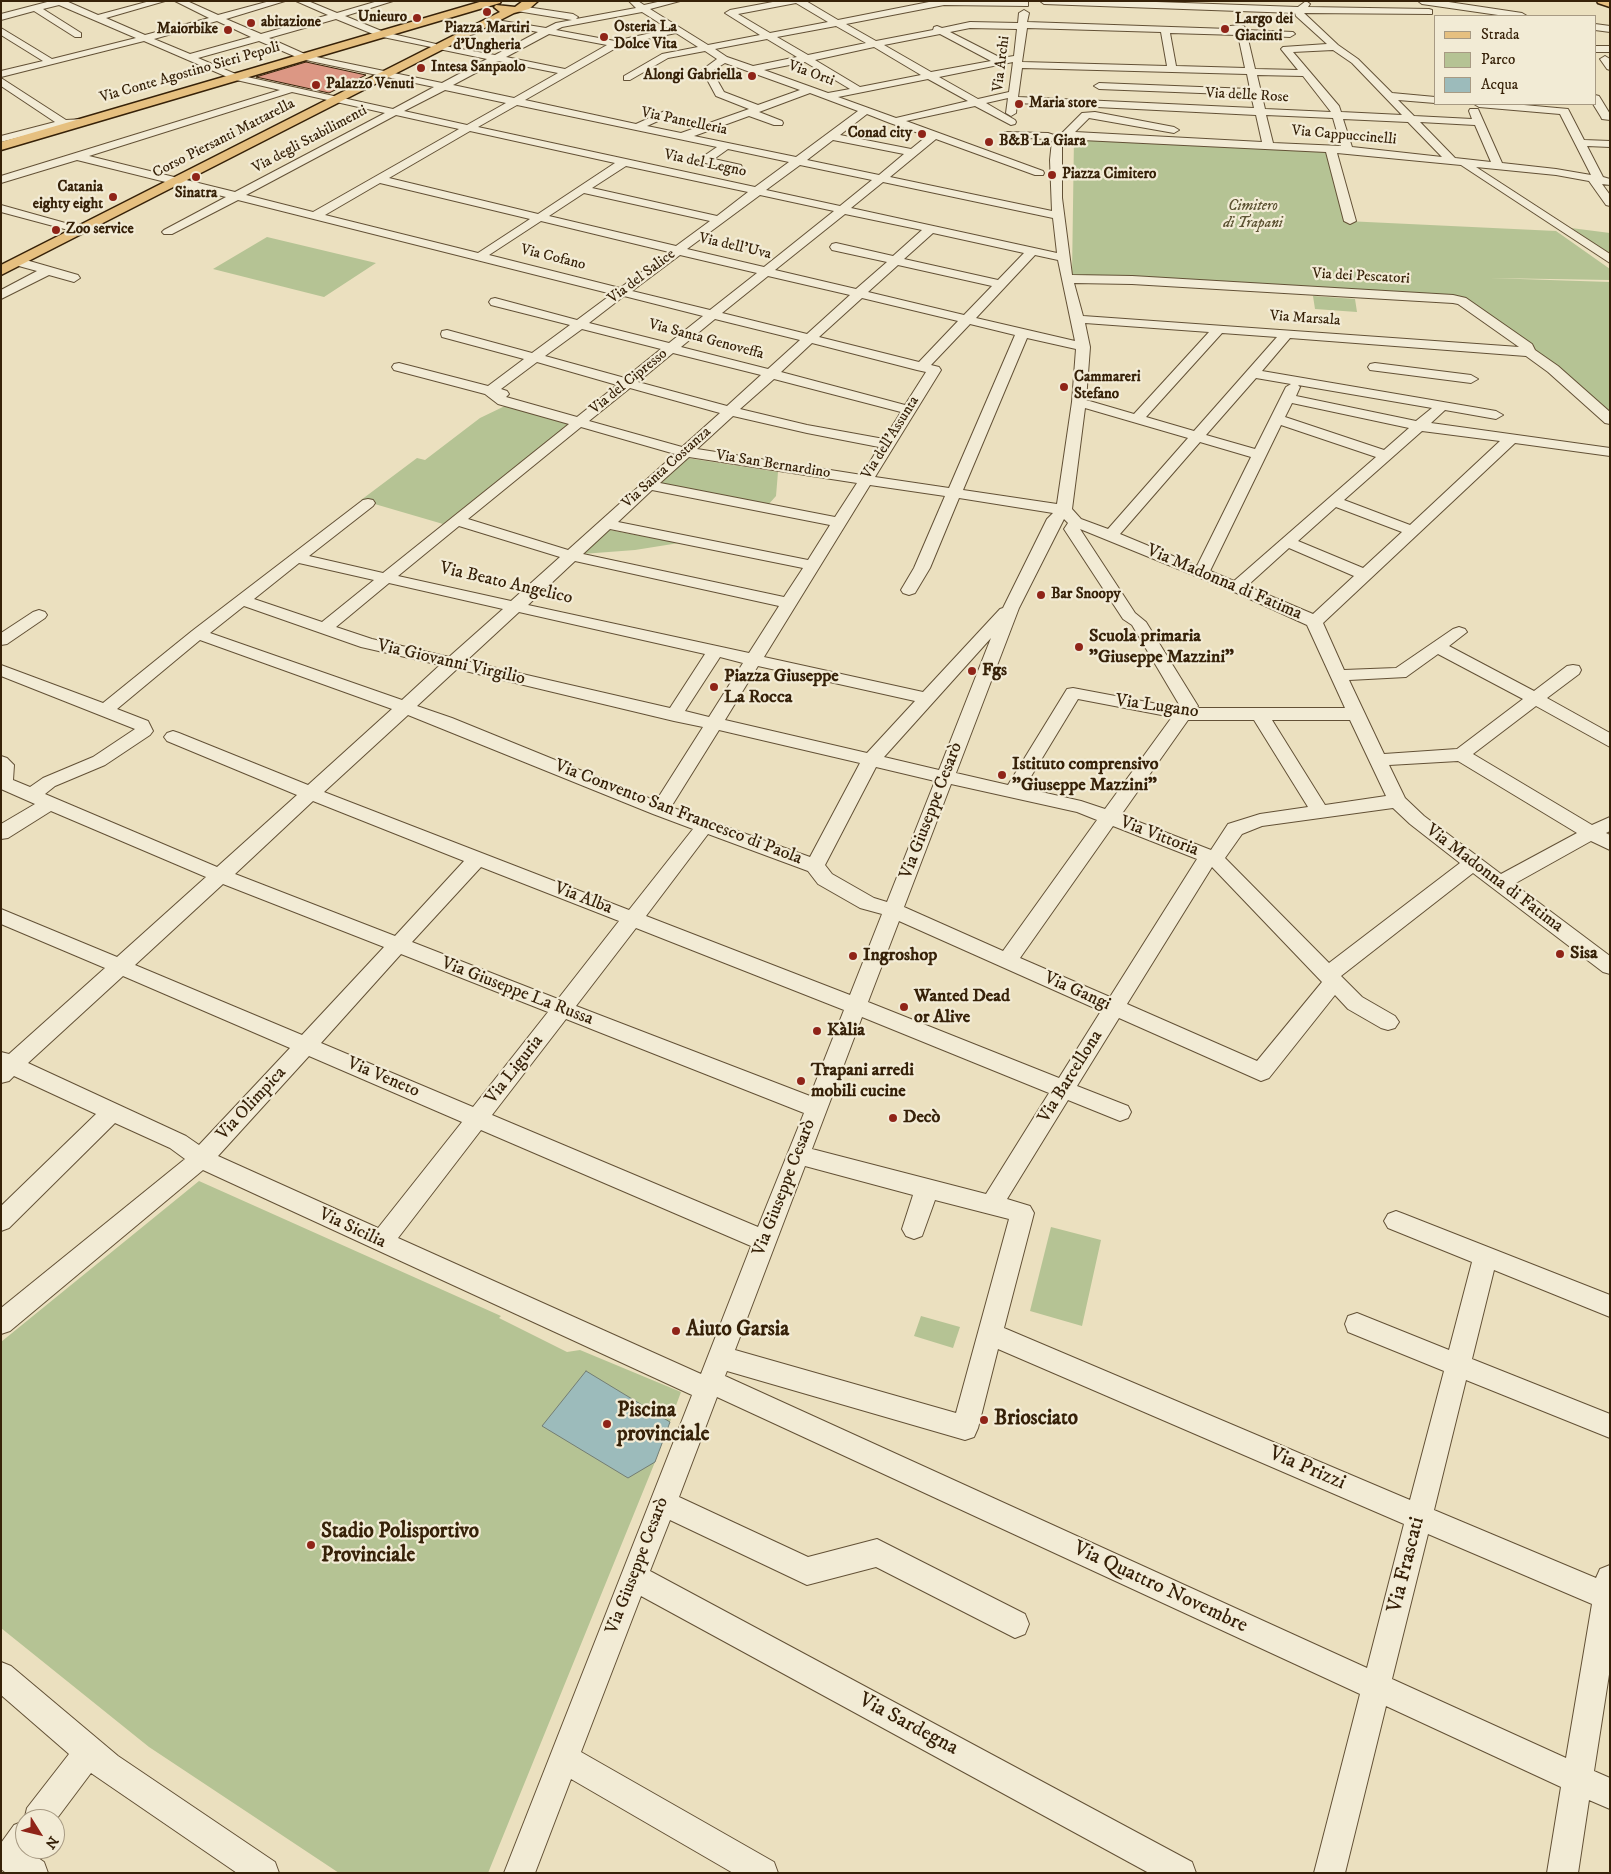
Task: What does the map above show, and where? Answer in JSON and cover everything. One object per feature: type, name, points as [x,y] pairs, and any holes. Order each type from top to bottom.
[{"type":"main road","points":[[1602,1],[1610,4]]},
{"type":"main road","name":"Via Conte Agostino Sieri Pepoli","points":[[4,142],[82,122],[452,14],[505,5]]},
{"type":"main road","name":"Corso Piersanti Mattarella","points":[[1,264],[173,180],[437,46],[491,22],[505,5]]},
{"type":"main road","name":"Corso Piersanti Mattarella","points":[[1,271],[173,180]]},
{"type":"street","points":[[1,9],[33,4],[46,5],[59,1]]},
{"type":"street","name":"Via del Legno","points":[[59,1],[187,58],[235,77],[1064,258]]},
{"type":"street","points":[[96,18],[161,1]]},
{"type":"street","name":"Via Pantelleria","points":[[179,1],[304,57],[1059,216]]},
{"type":"street","points":[[1,74],[282,1]]},
{"type":"street","points":[[300,1],[381,34],[566,72]]},
{"type":"street","points":[[187,58],[389,1]]},
{"type":"street","name":"Via Orti","points":[[632,1],[724,59],[991,155]]},
{"type":"street","points":[[559,24],[676,1]]},
{"type":"street","points":[[793,1],[730,13],[858,90]]},
{"type":"street","points":[[799,1],[976,102],[1047,181],[1056,198]]},
{"type":"street","points":[[884,1],[999,62]]},
{"type":"street","points":[[1036,1],[1068,19],[1129,17]]},
{"type":"street","points":[[1044,1],[1129,17],[1165,30],[1204,29],[1290,34]]},
{"type":"street","points":[[1309,1],[1300,10],[1299,14],[1335,47],[1355,60],[1410,119],[1457,162],[1610,259]]},
{"type":"street","points":[[1422,1],[1516,15]]},
{"type":"street","points":[[627,78],[665,56],[901,10],[944,2],[1025,2]]},
{"type":"street","name":"Via Archi","points":[[1013,144],[1013,97],[1025,2]]},
{"type":"street","points":[[1429,12],[1436,2]]},
{"type":"street","points":[[1,17],[33,4]]},
{"type":"street","points":[[33,4],[78,35]]},
{"type":"street","points":[[1204,29],[1202,11],[1208,4]]},
{"type":"street","points":[[754,69],[970,25],[1022,26],[1129,17],[1208,4],[1300,10],[1429,12]]},
{"type":"street","points":[[505,5],[550,13],[566,5]]},
{"type":"street","points":[[1429,12],[1434,22]]},
{"type":"street","name":"Via degli Stabilimenti","points":[[168,232],[573,17],[550,13]]},
{"type":"street","points":[[491,22],[615,44]]},
{"type":"street","points":[[1596,27],[1610,30]]},
{"type":"street","points":[[1165,30],[1172,69]]},
{"type":"street","points":[[1,31],[51,62]]},
{"type":"street","points":[[1242,32],[1268,145]]},
{"type":"street","points":[[314,216],[615,44],[681,33],[701,33]]},
{"type":"street","points":[[1335,47],[1286,49],[1335,108],[1347,150]]},
{"type":"street","points":[[1596,49],[1610,49]]},
{"type":"street","points":[[724,59],[707,70],[720,94],[778,123]]},
{"type":"street","points":[[828,96],[999,62],[1018,61],[1097,67],[1306,72]]},
{"type":"street","points":[[1097,67],[1100,104]]},
{"type":"street","points":[[1,80],[65,125]]},
{"type":"street","points":[[1099,86],[1256,92]]},
{"type":"street","points":[[1,180],[291,89]]},
{"type":"street","points":[[681,137],[810,90]]},
{"type":"street","points":[[1,96],[18,92]]},
{"type":"street","points":[[1388,96],[1434,100]]},
{"type":"street","name":"Via delle Rose","points":[[894,120],[976,102],[1013,97],[1100,104],[1479,122]]},
{"type":"street","points":[[1596,100],[1610,102]]},
{"type":"street","points":[[1596,102],[1606,117],[1610,117]]},
{"type":"street","points":[[1471,105],[1498,166]]},
{"type":"street","points":[[1491,105],[1564,111],[1610,202]]},
{"type":"street","name":"Via del Salice","points":[[490,390],[866,110]]},
{"type":"street","points":[[637,127],[667,113]]},
{"type":"street","points":[[1069,135],[1086,115],[1095,115],[1175,130],[1164,140]]},
{"type":"street","points":[[991,155],[1028,134],[1057,140],[1055,160],[1056,198],[1067,280],[1078,319],[1083,347],[1070,516],[1072,529],[1129,616],[1138,622],[1189,706],[1007,961]]},
{"type":"street","name":"Via del Cipresso","points":[[324,628],[935,135]]},
{"type":"street","name":"Via Cappuccinelli","points":[[1054,138],[1069,135],[1347,150],[1556,172],[1600,180]]},
{"type":"street","points":[[831,136],[913,153]]},
{"type":"street","points":[[1580,143],[1610,144]]},
{"type":"street","points":[[1013,144],[1040,163],[1055,160]]},
{"type":"street","points":[[726,146],[704,160],[737,167]]},
{"type":"street","points":[[1331,149],[1350,221]]},
{"type":"street","points":[[991,155],[1039,173]]},
{"type":"street","name":"Via Cofano","points":[[76,156],[922,367]]},
{"type":"street","points":[[479,257],[624,162]]},
{"type":"street","name":"Via dell'Uva","points":[[378,179],[1083,347]]},
{"type":"street","points":[[582,189],[719,220]]},
{"type":"street","points":[[2,209],[72,228]]},
{"type":"street","name":"Via Santa Costanza","points":[[5,1067],[120,966],[930,229]]},
{"type":"street","points":[[836,248],[1000,284]]},
{"type":"street","points":[[922,367],[1032,251]]},
{"type":"street","points":[[19,262],[74,278]]},
{"type":"street","points":[[1,295],[49,270]]},
{"type":"street","name":"Via dei Pescatori","points":[[1067,280],[1132,280],[1453,299],[1468,304],[1527,347],[1529,352],[1553,369],[1610,420]]},
{"type":"street","name":"Via Santa Genoveffa","points":[[495,302],[908,410]]},
{"type":"street","name":"Via Marsala","points":[[1078,319],[1529,352]]},
{"type":"street","points":[[1137,419],[1219,329]]},
{"type":"street","points":[[909,590],[922,568],[1022,332]]},
{"type":"street","points":[[447,334],[730,411],[807,429],[887,444]]},
{"type":"street","points":[[1111,535],[1287,334]]},
{"type":"street","points":[[1373,394],[1376,341]]},
{"type":"street","points":[[1469,410],[1472,348]]},
{"type":"street","name":"Via San Bernardino","points":[[399,366],[490,390],[503,401],[583,420],[685,452],[954,493],[1070,516]]},
{"type":"street","name":"Via dell'Assunta","points":[[715,727],[758,658],[788,603],[934,370],[922,367]]},
{"type":"street","points":[[1375,367],[1470,379]]},
{"type":"street","points":[[1253,373],[1496,415]]},
{"type":"street","points":[[1202,572],[1297,380]]},
{"type":"street","points":[[1288,398],[1419,426],[1610,452]]},
{"type":"street","points":[[1079,402],[1260,455]]},
{"type":"street","points":[[1236,587],[1442,406]]},
{"type":"street","points":[[1278,419],[1385,456]]},
{"type":"street","points":[[1314,622],[1511,439]]},
{"type":"street","points":[[650,485],[839,522]]},
{"type":"street","points":[[1334,501],[1412,531]]},
{"type":"street","points":[[104,711],[198,634],[368,503]]},
{"type":"street","name":"Via Madonna di Fatima","points":[[1070,516],[1314,622],[1397,801],[1417,820],[1610,967]]},
{"type":"street","name":"Via Giuseppe Cesarò","points":[[519,1873],[1011,608],[1055,519],[1070,516]]},
{"type":"street","points":[[457,521],[571,556],[788,603]]},
{"type":"street","points":[[606,524],[812,565]]},
{"type":"street","points":[[1286,542],[1365,575]]},
{"type":"street","name":"Via Beato Angelico","points":[[296,558],[711,651],[758,658]]},
{"type":"street","name":"Via Giovanni Virgilio","points":[[242,600],[367,644],[669,714],[715,727]]},
{"type":"street","name":"Via Convento San Francesco di Paola","points":[[198,634],[446,722],[660,810],[815,866],[871,760],[999,618],[1011,608]]},
{"type":"street","points":[[1,640],[39,614]]},
{"type":"street","points":[[1339,675],[1400,673],[1459,632]]},
{"type":"street","points":[[1438,647],[1610,740]]},
{"type":"street","points":[[669,714],[711,651]]},
{"type":"street","points":[[758,658],[926,698]]},
{"type":"street","points":[[1,670],[142,725],[144,731],[99,761],[49,782],[31,795]]},
{"type":"street","points":[[1378,760],[1461,755],[1573,670]]},
{"type":"street","name":"Via Lugano","points":[[1013,792],[1073,693],[1183,714],[1358,714]]},
{"type":"street","points":[[1260,715],[1320,812]]},
{"type":"street","points":[[660,810],[715,727],[871,760]]},
{"type":"street","name":"Via Alba","points":[[173,737],[310,793],[856,1006],[1120,1112]]},
{"type":"street","points":[[1461,755],[1593,832],[1610,844]]},
{"type":"street","name":"Via Vittoria","points":[[871,760],[1081,807],[1212,858],[1355,1003],[1388,1022]]},
{"type":"street","points":[[1,762],[5,765],[3,782],[50,803]]},
{"type":"street","name":"Via Barcellona","points":[[994,1200],[1114,1008],[1212,858],[1234,829],[1260,820],[1397,801]]},
{"type":"street","points":[[1,833],[50,803]]},
{"type":"street","name":"Via Giuseppe La Russa","points":[[50,803],[218,875],[816,1108]]},
{"type":"street","points":[[1500,883],[1610,823]]},
{"type":"street","name":"Via Liguria","points":[[381,1242],[704,827]]},
{"type":"street","name":"Via Olimpica","points":[[3,1320],[201,1160],[478,858]]},
{"type":"street","points":[[1331,978],[1473,863]]},
{"type":"street","name":"Via Gangi","points":[[815,866],[825,879],[867,903],[894,910],[1261,1072],[1331,978]]},
{"type":"street","name":"Via Veneto","points":[[1,916],[765,1241]]},
{"type":"street","name":"Via Sicilia","points":[[5,1067],[114,1111],[178,1142],[201,1160],[381,1242],[709,1385]]},
{"type":"street","points":[[1,1221],[114,1111]]},
{"type":"street","points":[[720,1357],[965,1428],[974,1393],[998,1338],[1022,1213],[994,1200],[926,1188],[798,1155]]},
{"type":"street","points":[[914,1229],[926,1188]]},
{"type":"street","points":[[1396,1221],[1610,1306]]},
{"type":"street","name":"Via Frascati","points":[[1329,1873],[1485,1256]]},
{"type":"street","points":[[1357,1324],[1610,1426]]},
{"type":"street","name":"Via Prizzi","points":[[998,1338],[1420,1517],[1609,1591]]},
{"type":"street","name":"Via Quattro Novembre","points":[[709,1385],[1376,1686],[1610,1794]]},
{"type":"street","points":[[662,1503],[808,1571],[877,1552],[1015,1624]]},
{"type":"street","name":"Via Sardegna","points":[[634,1577],[1182,1873]]},
{"type":"street","points":[[1562,1873],[1609,1591]]},
{"type":"street","points":[[1,1676],[107,1767],[264,1873]]},
{"type":"street","points":[[46,1809],[89,1751]]},
{"type":"street","points":[[564,1758],[763,1873]]},
{"type":"street","points":[[15,1850],[10,1857],[33,1873]]},
{"type":"green space","name":"Cimitero di Trapani","points":[[1074,137],[1329,150],[1346,221],[1556,231],[1610,269],[1610,280],[1490,278],[1610,282],[1610,415],[1464,298],[1072,275]]},
{"type":"green space","points":[[1571,228],[1610,233],[1610,254]]},
{"type":"green space","points":[[267,237],[376,263],[324,297],[213,269]]},
{"type":"green space","points":[[1313,296],[1355,299],[1357,312],[1315,309]]},
{"type":"green space","points":[[507,405],[569,424],[443,524],[361,500],[417,458],[425,460],[480,418]]},
{"type":"green space","points":[[687,458],[778,472],[776,496],[768,505],[661,483]]},
{"type":"green space","points":[[610,530],[679,543],[635,550],[582,554]]},
{"type":"green space","name":"Stadio Polisportivo Provinciale","points":[[199,1181],[501,1316],[499,1318],[567,1352],[580,1350],[681,1392],[655,1462],[488,1873],[339,1873],[149,1747],[1,1628],[1,1342]]},
{"type":"green space","points":[[1051,1227],[1101,1240],[1082,1326],[1030,1311]]},
{"type":"green space","points":[[921,1316],[960,1327],[953,1348],[914,1336]]},
{"type":"water","name":"Piscina provinciale","points":[[586,1371],[670,1422],[655,1462],[628,1478],[542,1426]]},
{"type":"building","name":"Palazzo Venuti","points":[[306,62],[366,75],[329,93],[256,77]]},
{"type":"place","name":"Piazza Martiri d'Ungheria","points":[[487,12]]},
{"type":"place","name":"Unieuro","points":[[417,18]]},
{"type":"place","name":"abitazione","points":[[251,23]]},
{"type":"place","name":"Largo dei Giacinti","points":[[1225,29]]},
{"type":"place","name":"Maiorbike","points":[[228,30]]},
{"type":"place","name":"Osteria La Dolce Vita","points":[[604,37]]},
{"type":"place","name":"Intesa Sanpaolo","points":[[421,68]]},
{"type":"place","name":"Alongi Gabriella","points":[[752,76]]},
{"type":"place","name":"Palazzo Venuti","points":[[316,85]]},
{"type":"place","name":"Maria store","points":[[1019,104]]},
{"type":"place","name":"Conad city","points":[[922,134]]},
{"type":"place","name":"B&B La Giara","points":[[989,142]]},
{"type":"place","name":"Piazza Cimitero","points":[[1052,175]]},
{"type":"place","name":"Sinatra","points":[[196,177]]},
{"type":"place","name":"Catania eighty eight","points":[[113,197]]},
{"type":"place","name":"Zoo service","points":[[56,230]]},
{"type":"place","name":"Cammareri Stefano","points":[[1064,387]]},
{"type":"place","name":"Bar Snoopy","points":[[1041,595]]},
{"type":"place","name":"Scuola primaria \"Giuseppe Mazzini\"","points":[[1079,647]]},
{"type":"place","name":"Fgs","points":[[972,671]]},
{"type":"place","name":"Piazza Giuseppe La Rocca","points":[[714,687]]},
{"type":"place","name":"Istituto comprensivo \"Giuseppe Mazzini\"","points":[[1002,775]]},
{"type":"place","name":"Sisa","points":[[1560,954]]},
{"type":"place","name":"Ingroshop","points":[[853,956]]},
{"type":"place","name":"Wanted Dead or Alive","points":[[904,1007]]},
{"type":"place","name":"Kàlia","points":[[817,1031]]},
{"type":"place","name":"Trapani arredi mobili cucine","points":[[801,1081]]},
{"type":"place","name":"Decò","points":[[893,1118]]},
{"type":"place","name":"Aiuto Garsia","points":[[676,1331]]},
{"type":"place","name":"Briosciato","points":[[984,1420]]},
{"type":"place","name":"Piscina provinciale","points":[[607,1424]]},
{"type":"place","name":"Stadio Polisportivo Provinciale","points":[[311,1545]]}]
